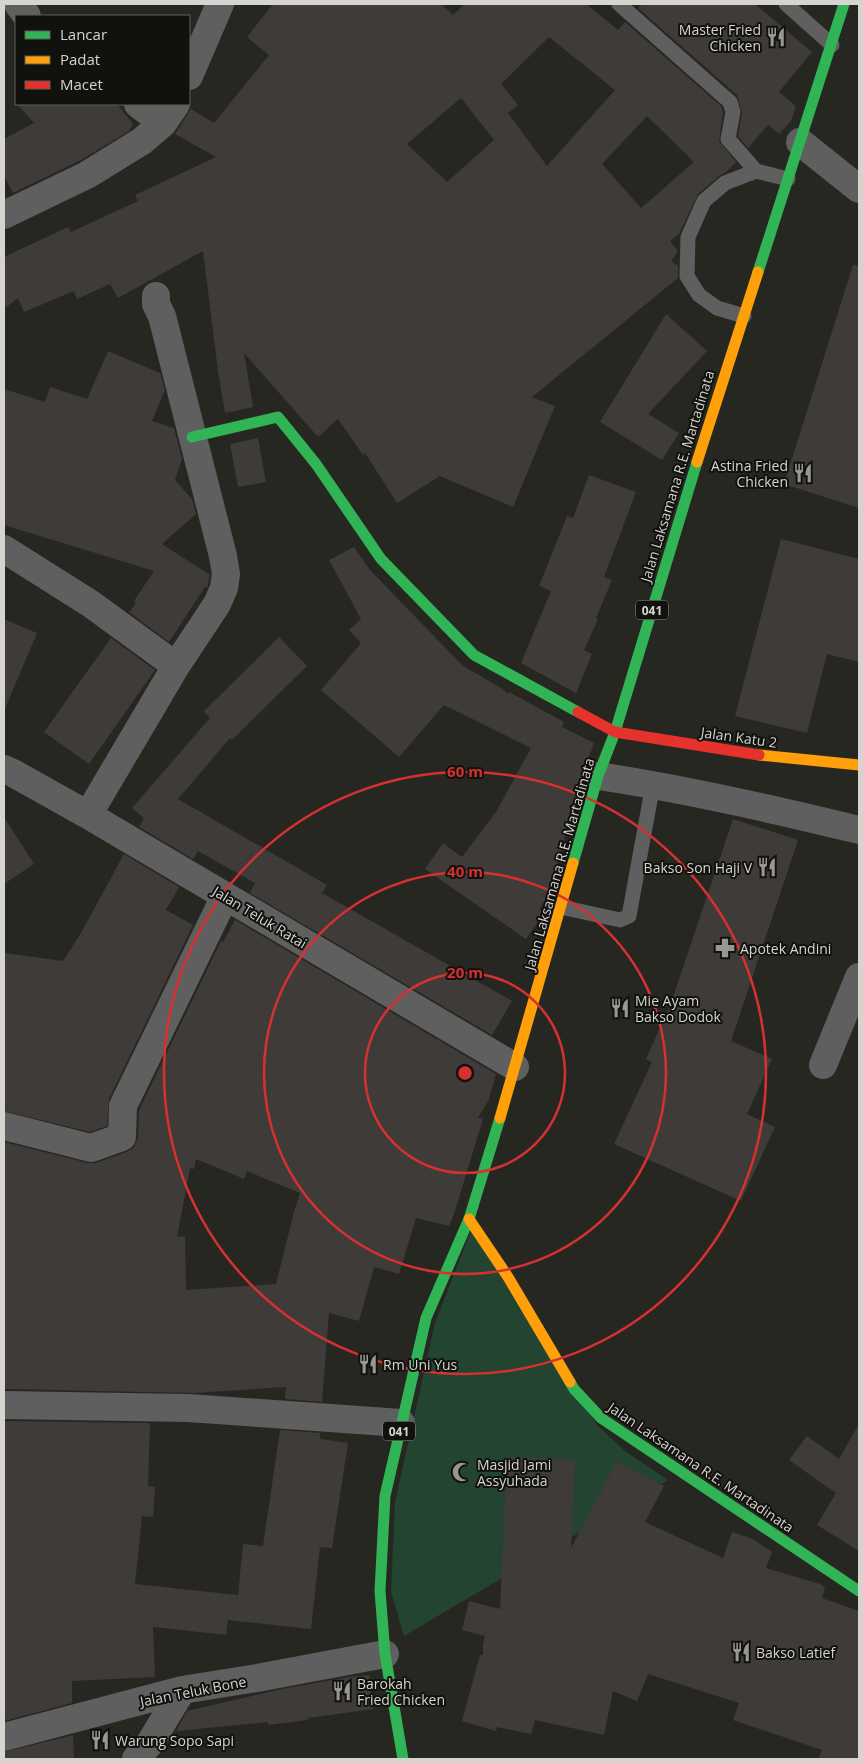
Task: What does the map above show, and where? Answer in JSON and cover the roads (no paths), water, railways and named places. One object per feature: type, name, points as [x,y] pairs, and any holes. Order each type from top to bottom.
[{"type":"main road","name":"Jalan Laksamana R.E. Martadinata","points":[[388,1665],[380,1591],[385,1496],[426,1318],[469,1218],[515,1067],[598,776],[614,732],[692,476],[844,4]]},
{"type":"main road","name":"Jalan Katu 2","points":[[192,437],[278,417],[316,464],[381,559],[474,655],[614,732],[754,755],[859,766]]},
{"type":"main road","name":"Jalan Laksamana R.E. Martadinata","points":[[469,1218],[508,1278],[574,1388],[600,1418],[859,1591]]},
{"type":"main road","name":"041","points":[[388,1665],[402,1759]]},
{"type":"street","points":[[18,4],[26,15]]},
{"type":"street","points":[[33,15],[40,4]]},
{"type":"street","points":[[190,74],[220,4]]},
{"type":"street","points":[[4,215],[87,175],[142,141],[170,113],[142,105]]},
{"type":"street","points":[[800,142],[859,189]]},
{"type":"street","points":[[88,815],[176,666],[217,604],[224,588],[226,574],[162,316],[156,304],[156,296]]},
{"type":"street","points":[[4,549],[91,604],[176,666]]},
{"type":"street","name":"Jalan Teluk Ratai","points":[[4,769],[88,815],[515,1067]]},
{"type":"street","points":[[598,776],[653,784],[859,830]]},
{"type":"street","points":[[4,1126],[91,1148],[122,1137],[123,1106],[225,896]]},
{"type":"street","points":[[824,1065],[857,989]]},
{"type":"street","points":[[4,1405],[188,1408],[401,1423]]},
{"type":"street","name":"Jalan Teluk Bone","points":[[4,1737],[182,1690],[256,1678],[388,1665]]},
{"type":"street","points":[[136,1759],[150,1743],[182,1690]]},
{"type":"lane","points":[[619,4],[730,102],[733,112],[728,139],[756,171],[788,179]]},
{"type":"lane","points":[[786,4],[832,45]]},
{"type":"lane","points":[[744,316],[718,308],[698,295],[687,276],[688,237],[704,201],[725,183],[756,171]]},
{"type":"lane","points":[[561,907],[620,920],[630,916],[653,784]]},
{"type":"place","name":"Master Fried Chicken","points":[[776,37]]},
{"type":"place","name":"Astina Fried Chicken","points":[[803,473]]},
{"type":"place","name":"Bakso Son Haji V","points":[[767,867]]},
{"type":"place","name":"Apotek Andini","points":[[725,948]]},
{"type":"place","name":"Mie Ayam Bakso Dodok","points":[[620,1008]]},
{"type":"place","name":"Rm Uni Yus","points":[[368,1364]]},
{"type":"place","name":"Masjid Jami Assyuhada","points":[[462,1472]]},
{"type":"place","name":"Bakso Latief","points":[[741,1652]]},
{"type":"place","name":"Barokah Fried Chicken","points":[[342,1691]]},
{"type":"place","name":"Warung Sopo Sapi","points":[[100,1740]]}]
